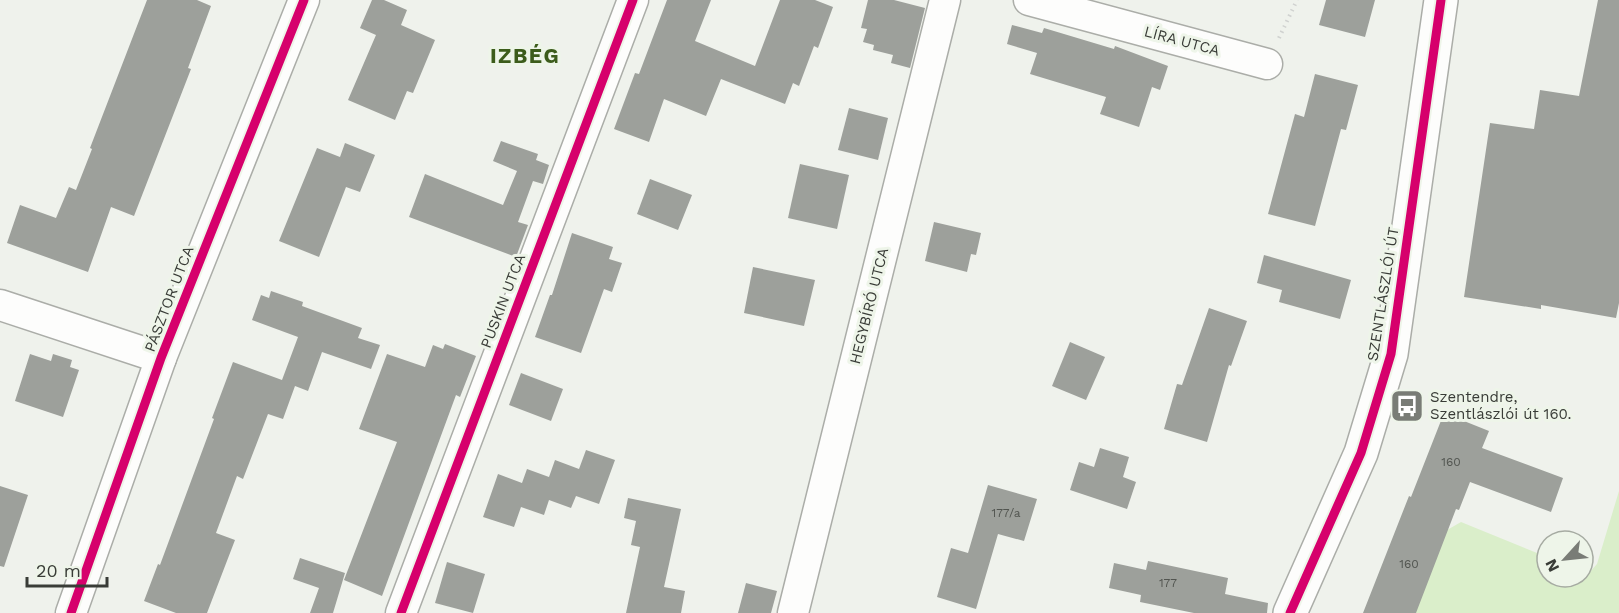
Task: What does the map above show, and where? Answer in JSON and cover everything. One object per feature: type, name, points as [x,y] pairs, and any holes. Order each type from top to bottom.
[{"type":"main road","name":"SZENTLÁSZLÓI ÚT","points":[[1290,613],[1361,453],[1391,354],[1441,0]]},
{"type":"street","name":"PÁSZTOR UTCA","points":[[71,613],[161,358],[304,0]]},
{"type":"street","name":"PUSKIN UTCA","points":[[401,613],[633,0]]},
{"type":"street","name":"HEGYBÍRÓ UTCA","points":[[793,613],[945,0]]},
{"type":"street","name":"LÍRA UTCA","points":[[1029,0],[1267,64]]},
{"type":"street","points":[[0,305],[161,358]]},
{"type":"path","points":[[1267,64],[1297,0]]},
{"type":"green space","points":[[1619,491],[1619,613],[1403,613],[1428,541],[1461,522],[1535,552],[1535,589],[1595,589],[1595,566]]},
{"type":"building","points":[[147,0],[197,0],[211,6],[188,68],[191,69],[134,216],[111,207],[88,272],[7,243],[20,205],[56,218],[69,187],[76,190]]},
{"type":"building","points":[[372,0],[384,0],[407,10],[401,25],[435,40],[413,93],[407,91],[395,120],[348,100],[376,35],[360,28]]},
{"type":"building","points":[[667,0],[711,0],[695,41],[755,66],[780,0],[815,0],[833,7],[818,48],[814,46],[799,86],[793,83],[785,104],[721,79],[706,116],[664,99],[649,142],[614,129],[635,73],[639,74]]},
{"type":"building","points":[[868,0],[894,0],[925,8],[910,68],[891,63],[893,55],[873,50],[874,45],[863,42],[867,29],[861,28]]},
{"type":"building","points":[[1326,0],[1375,0],[1365,37],[1319,25]]},
{"type":"building","points":[[1598,0],[1619,0],[1619,303],[1616,318],[1541,305],[1541,309],[1464,297],[1490,123],[1534,129],[1540,90],[1579,96]]},
{"type":"building","points":[[1012,25],[1042,33],[1044,28],[1114,49],[1115,46],[1168,66],[1160,90],[1152,87],[1139,127],[1100,114],[1106,97],[1030,74],[1037,53],[1007,44]]},
{"type":"building","points":[[1315,74],[1358,85],[1346,130],[1341,129],[1315,226],[1268,214],[1295,114],[1304,117]]},
{"type":"building","points":[[849,108],[888,118],[878,160],[838,150]]},
{"type":"building","points":[[501,141],[538,154],[536,160],[549,165],[543,184],[533,181],[518,222],[528,225],[516,257],[409,217],[425,174],[503,205],[517,171],[493,161]]},
{"type":"building","points":[[345,143],[375,155],[360,192],[346,187],[319,257],[279,241],[317,148],[340,157]]},
{"type":"building","points":[[800,164],[849,175],[837,229],[788,218]]},
{"type":"building","points":[[650,179],[692,195],[678,230],[637,214]]},
{"type":"building","points":[[934,222],[981,233],[976,255],[971,254],[967,272],[925,261]]},
{"type":"building","points":[[572,233],[613,247],[609,259],[622,263],[612,292],[604,289],[581,353],[535,337],[550,295],[552,295]]},
{"type":"building","points":[[1264,255],[1351,280],[1340,319],[1279,302],[1282,290],[1257,283]]},
{"type":"building","points":[[753,267],[815,280],[804,326],[744,313]]},
{"type":"building","points":[[271,291],[303,302],[302,306],[362,328],[358,338],[380,345],[371,369],[322,352],[308,391],[295,386],[283,419],[268,414],[243,479],[237,476],[216,533],[235,540],[207,613],[176,613],[144,601],[158,564],[160,565],[233,362],[282,380],[298,337],[252,320],[261,295],[269,298]]},
{"type":"building","points":[[1209,308],[1247,321],[1231,366],[1229,365],[1207,442],[1164,429],[1177,384],[1182,385]]},
{"type":"building","points":[[1070,342],[1105,357],[1086,400],[1052,386]]},
{"type":"building","points":[[445,344],[476,356],[460,397],[456,395],[382,596],[344,580],[397,442],[359,429],[387,354],[425,367],[433,345],[443,349]]},
{"type":"building","points":[[30,354],[51,361],[53,354],[72,360],[70,367],[79,370],[63,417],[15,401]]},
{"type":"building","points":[[521,373],[563,389],[551,421],[509,405]]},
{"type":"building","points":[[1444,413],[1489,431],[1482,448],[1563,478],[1551,512],[1470,482],[1459,510],[1456,509],[1416,613],[1363,613],[1409,496],[1411,497]]},
{"type":"building","points":[[1100,448],[1129,457],[1123,477],[1136,482],[1127,509],[1070,490],[1079,462],[1094,467]]},
{"type":"building","points":[[586,450],[615,460],[599,504],[576,496],[571,508],[549,500],[544,515],[521,507],[514,527],[483,517],[498,474],[522,483],[527,469],[549,477],[555,460],[579,469]]},
{"type":"building","points":[[988,485],[1037,499],[1024,541],[998,534],[976,609],[937,597],[951,548],[968,553]]},
{"type":"building","points":[[0,486],[28,495],[4,567],[0,566]]},
{"type":"building","points":[[628,498],[681,509],[664,587],[685,591],[681,613],[626,613],[640,547],[631,545],[636,521],[624,518]]},
{"type":"building","points":[[300,558],[345,573],[333,613],[310,613],[319,588],[293,579]]},
{"type":"building","points":[[1148,561],[1228,578],[1225,594],[1268,603],[1267,613],[1194,613],[1140,602],[1141,595],[1109,588],[1114,563],[1146,570]]},
{"type":"building","points":[[447,562],[485,574],[473,613],[435,603]]},
{"type":"building","points":[[746,583],[777,591],[771,613],[738,613]]},
{"type":"cycle path","points":[[71,613],[161,358],[304,0]]},
{"type":"cycle path","points":[[401,613],[633,0]]},
{"type":"cycle path","points":[[1290,613],[1361,453],[1391,354],[1441,0]]},
{"type":"place","name":"Szentendre, Szentlászlói út 160.","points":[[1407,406]]},
{"type":"district","name":"IZBÉG","points":[[525,56]]}]
